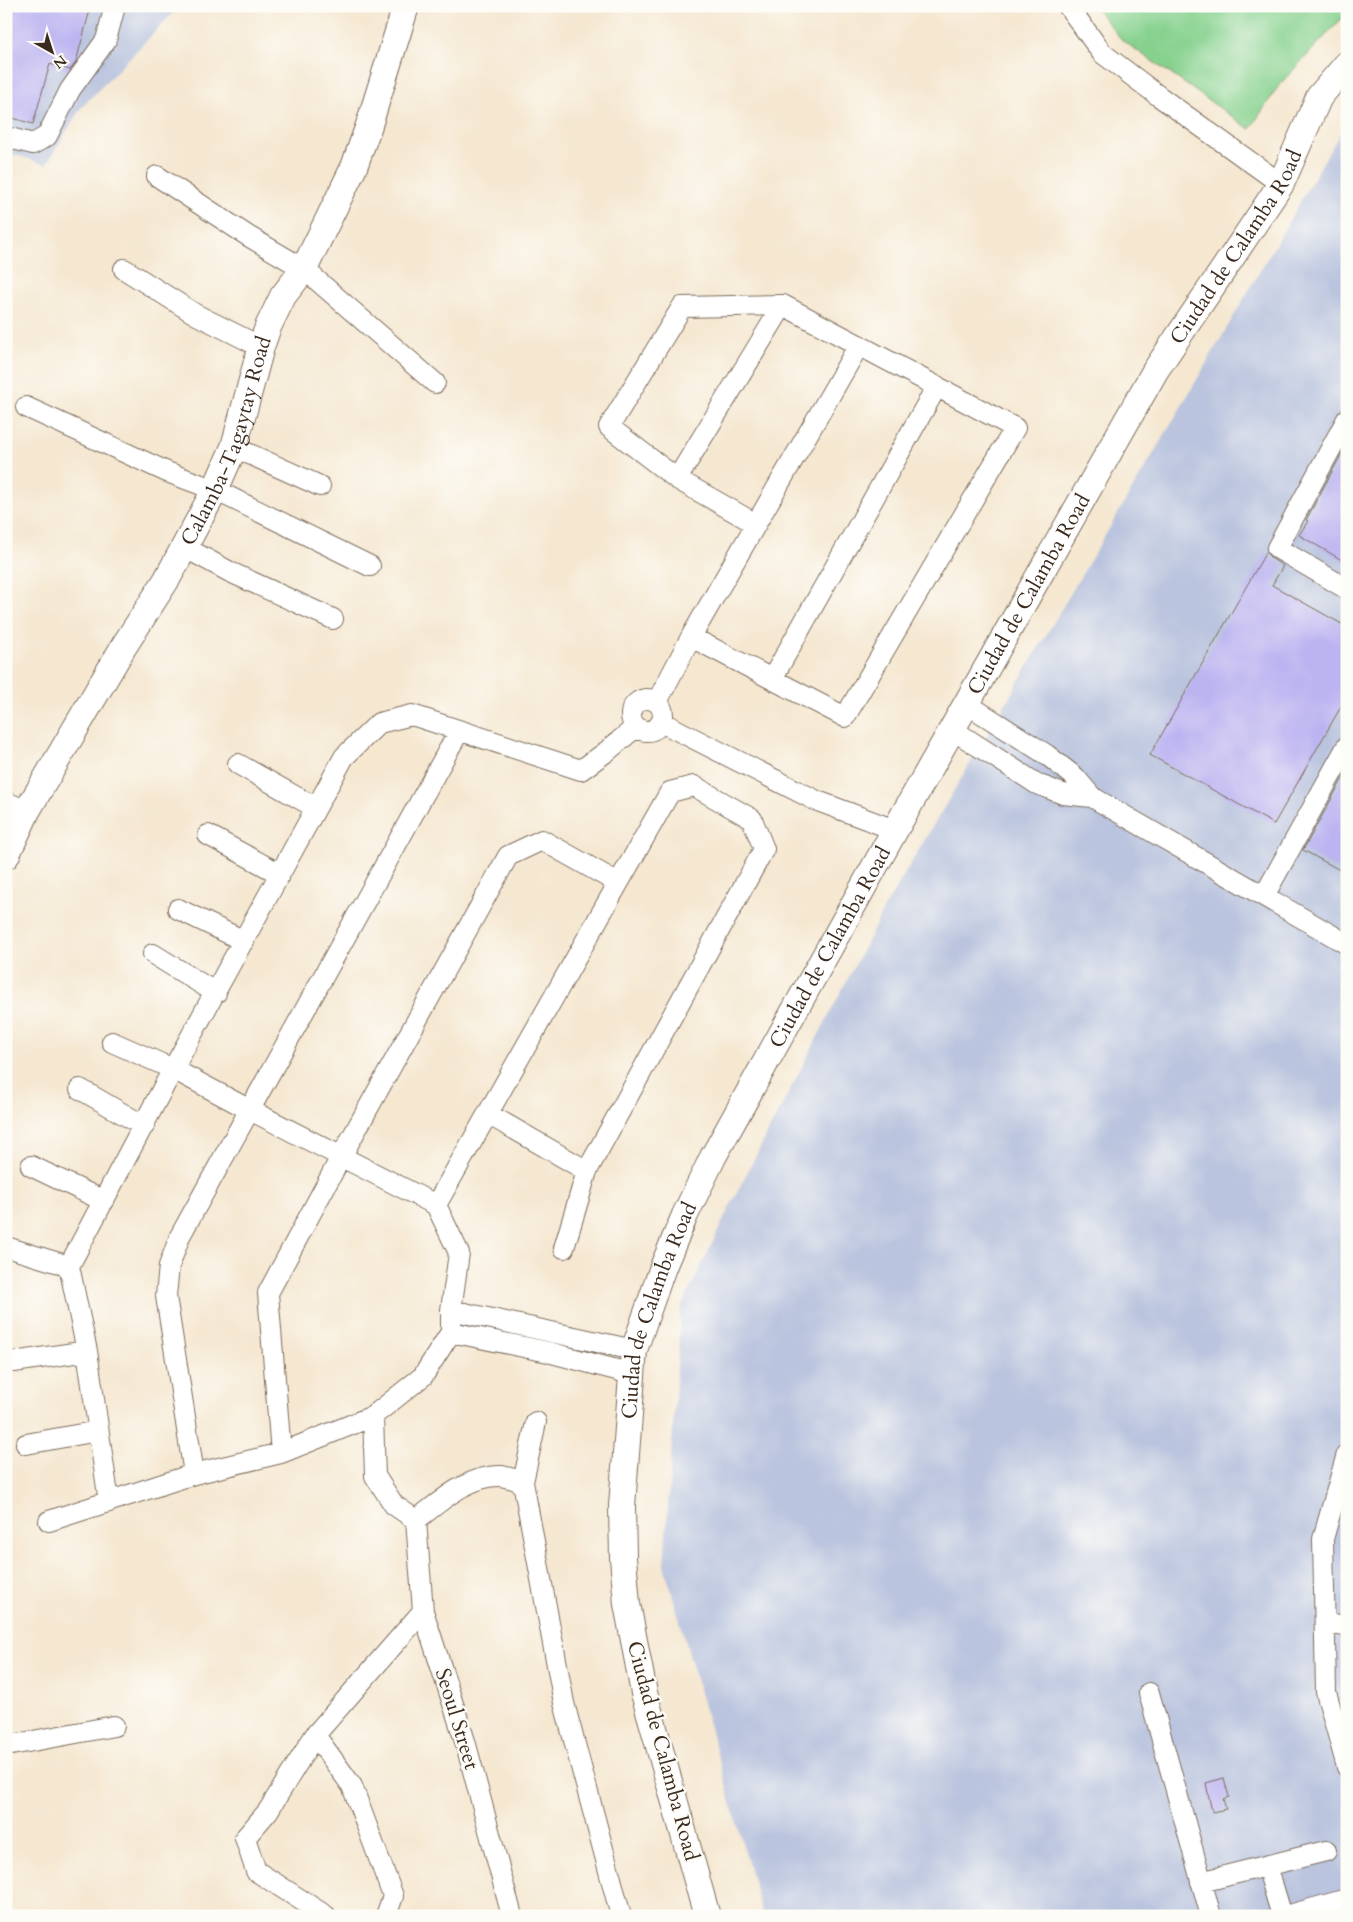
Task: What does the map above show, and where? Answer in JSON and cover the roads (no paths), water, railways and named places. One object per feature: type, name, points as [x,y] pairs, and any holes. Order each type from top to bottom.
[{"type":"main road","name":"Calamba-Tagaytay Road","points":[[6,856],[17,806],[167,579],[215,490],[234,447],[261,346],[283,296],[304,269],[354,167],[406,6]]},
{"type":"main road","name":"Ciudad de Calamba Road","points":[[707,1916],[644,1693],[627,1604],[623,1558],[622,1506],[633,1362],[670,1250],[713,1157],[966,704],[1155,371],[1281,184],[1319,97],[1347,64]]},
{"type":"street","points":[[6,137],[33,144],[47,136],[70,90],[106,40],[115,6]]},
{"type":"street","points":[[1068,6],[1102,53],[1281,184]]},
{"type":"street","points":[[157,176],[248,236],[304,269],[435,383]]},
{"type":"street","points":[[124,269],[195,314],[261,346]]},
{"type":"street","points":[[677,478],[783,305]]},
{"type":"street","points":[[692,637],[845,717],[1015,428],[783,305],[682,307],[609,426],[677,478],[756,524]]},
{"type":"street","points":[[657,702],[692,637],[859,345]]},
{"type":"street","points":[[772,679],[937,386]]},
{"type":"street","points":[[26,407],[167,472],[215,490],[370,566]]},
{"type":"street","points":[[1347,419],[1276,548],[1347,589]]},
{"type":"street","points":[[234,447],[320,486]]},
{"type":"street","points":[[184,547],[230,572],[333,620]]},
{"type":"street","points":[[644,699],[657,702],[663,715],[661,722],[650,730],[642,730],[636,727],[630,714],[632,707],[644,699]]},
{"type":"street","points":[[966,704],[1047,755],[1075,778],[1092,797],[1347,944]]},
{"type":"street","points":[[108,1502],[86,1352],[69,1266],[173,1069],[344,757],[379,723],[412,715],[581,770],[636,727]]},
{"type":"street","points":[[661,722],[815,800],[896,830]]},
{"type":"street","points":[[953,730],[1038,784],[1063,794],[1092,797]]},
{"type":"street","points":[[194,1474],[166,1296],[169,1266],[180,1236],[459,731]]},
{"type":"street","points":[[1264,896],[1347,746]]},
{"type":"street","points":[[238,764],[316,808]]},
{"type":"street","points":[[436,1205],[670,792],[694,786],[752,819],[764,850],[587,1171],[564,1248]]},
{"type":"street","points":[[208,835],[280,874]]},
{"type":"street","points":[[281,1453],[268,1293],[508,856],[542,840],[618,883]]},
{"type":"street","points":[[178,909],[244,940]]},
{"type":"street","points":[[153,954],[216,993]]},
{"type":"street","points":[[48,1521],[194,1474],[281,1453],[373,1416],[423,1376],[450,1332],[451,1310],[460,1253],[436,1205],[173,1069],[112,1042]]},
{"type":"street","points":[[80,1089],[144,1126]]},
{"type":"street","points":[[488,1114],[587,1171]]},
{"type":"street","points":[[31,1166],[104,1201]]},
{"type":"street","points":[[6,1247],[69,1266]]},
{"type":"street","points":[[451,1310],[633,1362]]},
{"type":"street","points":[[450,1332],[548,1352],[633,1362]]},
{"type":"street","points":[[14,1362],[86,1352]]},
{"type":"street","points":[[373,1416],[374,1476],[394,1505],[416,1520],[452,1492],[476,1480],[501,1476],[523,1482]]},
{"type":"street","points":[[536,1422],[523,1482],[564,1704],[621,1916]]},
{"type":"street","points":[[26,1444],[98,1431]]},
{"type":"street","points":[[1347,1454],[1323,1539],[1326,1692],[1347,1767]]},
{"type":"street","name":"Seoul Street","points":[[416,1520],[423,1610],[465,1741],[512,1916]]},
{"type":"street","points":[[326,1916],[256,1871],[245,1838],[268,1811],[314,1735],[423,1610]]},
{"type":"street","points":[[1325,1626],[1347,1624]]},
{"type":"street","points":[[1149,1693],[1211,1916]]},
{"type":"street","points":[[6,1746],[114,1726]]},
{"type":"street","points":[[314,1735],[352,1786],[393,1896],[386,1916]]},
{"type":"street","points":[[1201,1882],[1326,1851]]},
{"type":"street","points":[[1267,1866],[1282,1916]]},
{"type":"street","points":[[1286,1916],[1347,1899]]}]
